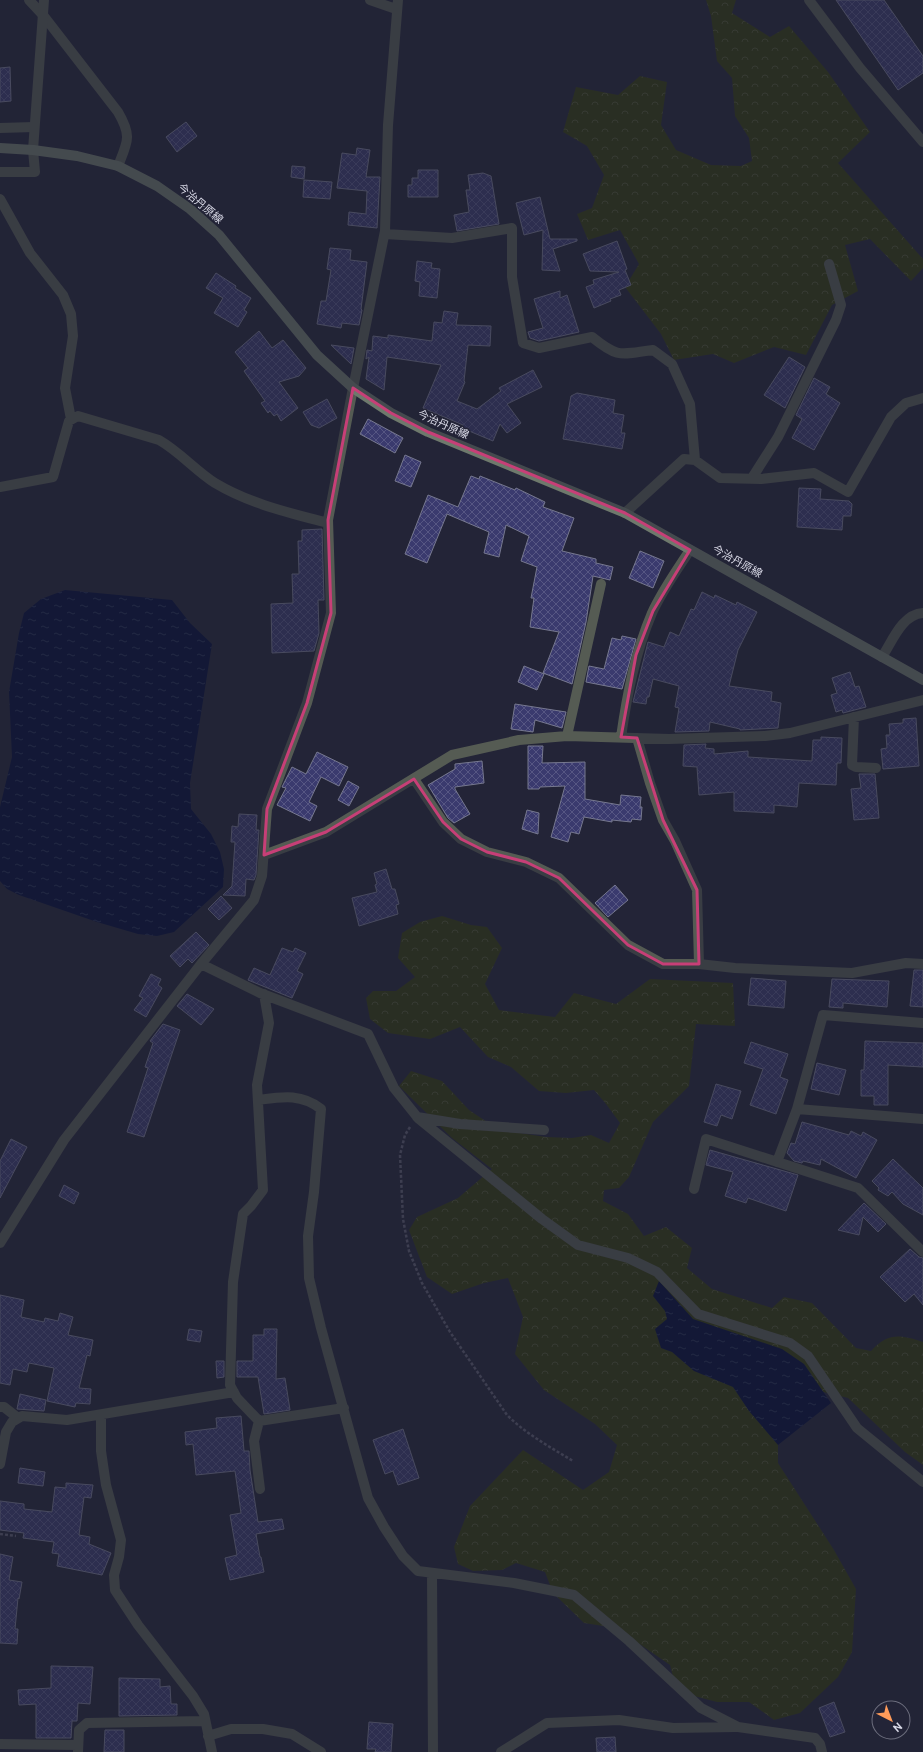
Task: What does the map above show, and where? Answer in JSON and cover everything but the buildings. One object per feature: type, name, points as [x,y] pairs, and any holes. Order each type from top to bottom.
[{"type":"main road","name":"今治丹原線","points":[[0,148],[33,150],[77,156],[118,166],[163,189],[190,209],[219,235],[318,355],[353,388],[390,414],[428,432],[626,513],[923,680]]},
{"type":"street","points":[[29,0],[43,15],[118,112],[125,125],[128,140],[118,166]]},
{"type":"street","points":[[0,172],[35,172],[33,150],[34,127],[44,0]]},
{"type":"street","points":[[0,1243],[64,1140],[201,964],[254,900],[262,876],[267,809],[307,703],[331,613],[328,523],[384,234],[388,125],[397,5],[370,0]]},
{"type":"street","points":[[809,0],[860,68],[923,142]]},
{"type":"street","points":[[0,128],[34,127]]},
{"type":"street","points":[[0,199],[30,253],[63,295],[71,314],[73,336],[65,388],[71,419]]},
{"type":"street","points":[[384,234],[452,238],[512,228],[512,277],[523,343],[539,348],[592,337],[607,349],[619,354],[654,350],[672,364],[690,404],[695,460]]},
{"type":"street","points":[[752,478],[778,436],[836,320],[841,305],[829,264]]},
{"type":"street","points":[[626,513],[684,459],[695,460],[720,478],[752,478],[814,473],[848,492],[891,417],[906,403],[923,398]]},
{"type":"street","points":[[0,487],[53,477],[69,420],[78,416],[159,440],[169,446],[214,482],[239,496],[271,508],[328,523]]},
{"type":"street","points":[[621,738],[625,705],[639,648],[653,611],[690,550]]},
{"type":"street","points":[[567,736],[601,584]]},
{"type":"street","points":[[882,657],[907,619],[918,614],[923,614]]},
{"type":"street","points":[[264,855],[326,832],[452,755],[519,740],[567,736],[669,739],[765,736],[790,732],[923,700]]},
{"type":"street","points":[[854,717],[852,765],[856,768],[876,768]]},
{"type":"street","points":[[637,738],[650,783],[663,820],[675,841],[696,890],[699,964]]},
{"type":"street","points":[[414,779],[442,822],[461,839],[488,852],[526,862],[559,878],[628,945],[662,964],[699,964],[735,968],[812,970],[852,973],[906,963],[923,964]]},
{"type":"street","points":[[201,964],[264,994],[368,1034],[394,1088],[417,1117],[542,1219],[578,1245],[628,1258],[657,1272],[698,1314],[790,1343],[808,1356],[857,1428],[923,1482]]},
{"type":"street","points":[[259,1421],[237,1398],[230,1385],[233,1282],[243,1214],[263,1190],[257,1085],[269,1023],[264,994]]},
{"type":"street","points":[[777,1162],[797,1109],[823,1015],[923,1022]]},
{"type":"street","points":[[258,1100],[290,1096],[311,1101],[321,1109],[314,1192],[308,1236],[309,1278],[321,1328],[368,1498],[384,1527],[403,1556],[418,1571],[514,1583],[574,1595],[629,1641],[701,1708],[738,1727]]},
{"type":"street","points":[[797,1109],[923,1119]]},
{"type":"street","points":[[417,1117],[460,1124],[544,1130]]},
{"type":"street","points":[[694,1189],[706,1139],[858,1188],[923,1252]]},
{"type":"street","points":[[0,1464],[6,1432],[12,1422],[22,1416],[67,1420],[234,1392]]},
{"type":"street","points":[[0,1406],[4,1407],[18,1418]]},
{"type":"street","points":[[259,1421],[344,1408]]},
{"type":"street","points":[[101,1415],[101,1452],[106,1485],[121,1540],[119,1557],[114,1574],[115,1590],[138,1625],[204,1714],[212,1752]]},
{"type":"street","points":[[259,1421],[254,1441],[260,1489]]},
{"type":"street","points":[[432,1573],[433,1752]]},
{"type":"street","points":[[501,1752],[546,1723],[619,1720],[673,1728],[738,1727],[815,1738],[820,1744],[822,1752]]},
{"type":"street","points":[[0,1744],[78,1749],[79,1730],[87,1723],[205,1721]]},
{"type":"street","points":[[208,1736],[231,1729],[263,1729],[292,1734],[321,1752]]},
{"type":"path","points":[[417,1117],[405,1135],[400,1154],[401,1190],[403,1219],[409,1251],[422,1283],[450,1332],[507,1415],[516,1424],[537,1439],[573,1461]]},
{"type":"path","points":[[0,1534],[16,1536]]},
{"type":"highlighted area","points":[[353,388],[391,413],[428,432],[625,513],[690,550],[653,611],[636,655],[621,737],[637,738],[663,820],[697,890],[699,964],[663,964],[628,945],[559,878],[526,862],[487,852],[461,839],[443,822],[414,779],[326,832],[264,855],[267,809],[307,703],[331,613],[328,520]]},
{"type":"green space","points":[[706,0],[736,0],[732,13],[770,37],[789,26],[828,72],[870,132],[838,163],[923,259],[923,268],[911,281],[870,239],[845,245],[858,291],[832,305],[806,355],[774,347],[734,363],[713,354],[674,360],[661,334],[625,287],[639,264],[620,230],[588,240],[577,214],[592,208],[604,175],[587,146],[563,132],[576,87],[618,95],[640,76],[667,82],[661,125],[676,150],[711,165],[741,166],[752,161],[749,138],[735,116],[732,78],[717,61],[711,16]]},
{"type":"green space","points":[[442,916],[471,925],[487,927],[502,948],[485,984],[499,1010],[555,1017],[574,993],[616,1004],[650,979],[733,983],[735,1026],[696,1024],[689,1086],[653,1122],[629,1177],[619,1188],[604,1190],[603,1201],[628,1214],[644,1236],[666,1227],[692,1248],[687,1268],[712,1289],[772,1308],[784,1297],[812,1303],[856,1348],[871,1351],[883,1341],[895,1337],[908,1338],[923,1342],[923,1465],[905,1452],[848,1398],[815,1390],[738,1382],[778,1433],[778,1463],[834,1550],[856,1589],[852,1652],[838,1677],[800,1713],[774,1720],[749,1702],[717,1702],[690,1695],[674,1681],[670,1665],[616,1628],[584,1623],[553,1593],[545,1572],[516,1563],[502,1570],[473,1571],[458,1564],[454,1547],[470,1506],[523,1450],[583,1490],[609,1472],[617,1445],[595,1424],[544,1390],[515,1354],[523,1317],[508,1278],[484,1283],[452,1294],[427,1277],[409,1230],[417,1217],[458,1198],[492,1169],[452,1138],[399,1086],[411,1071],[442,1081],[469,1110],[499,1130],[546,1137],[572,1138],[591,1135],[609,1143],[620,1123],[594,1090],[566,1093],[539,1091],[511,1067],[488,1057],[460,1027],[430,1039],[388,1033],[370,1019],[366,998],[373,991],[396,991],[415,977],[398,958],[402,933],[420,922]]},
{"type":"water","points":[[65,590],[172,600],[190,623],[212,644],[190,783],[191,809],[211,834],[220,852],[224,869],[223,887],[174,932],[157,936],[138,934],[97,922],[19,895],[7,889],[0,881],[0,807],[12,757],[9,692],[19,633],[24,613],[41,599]]},
{"type":"water","points":[[659,1281],[693,1319],[782,1349],[804,1364],[831,1403],[778,1445],[749,1411],[733,1387],[694,1371],[672,1352],[661,1348],[655,1329],[667,1319],[665,1311],[653,1296]]}]
